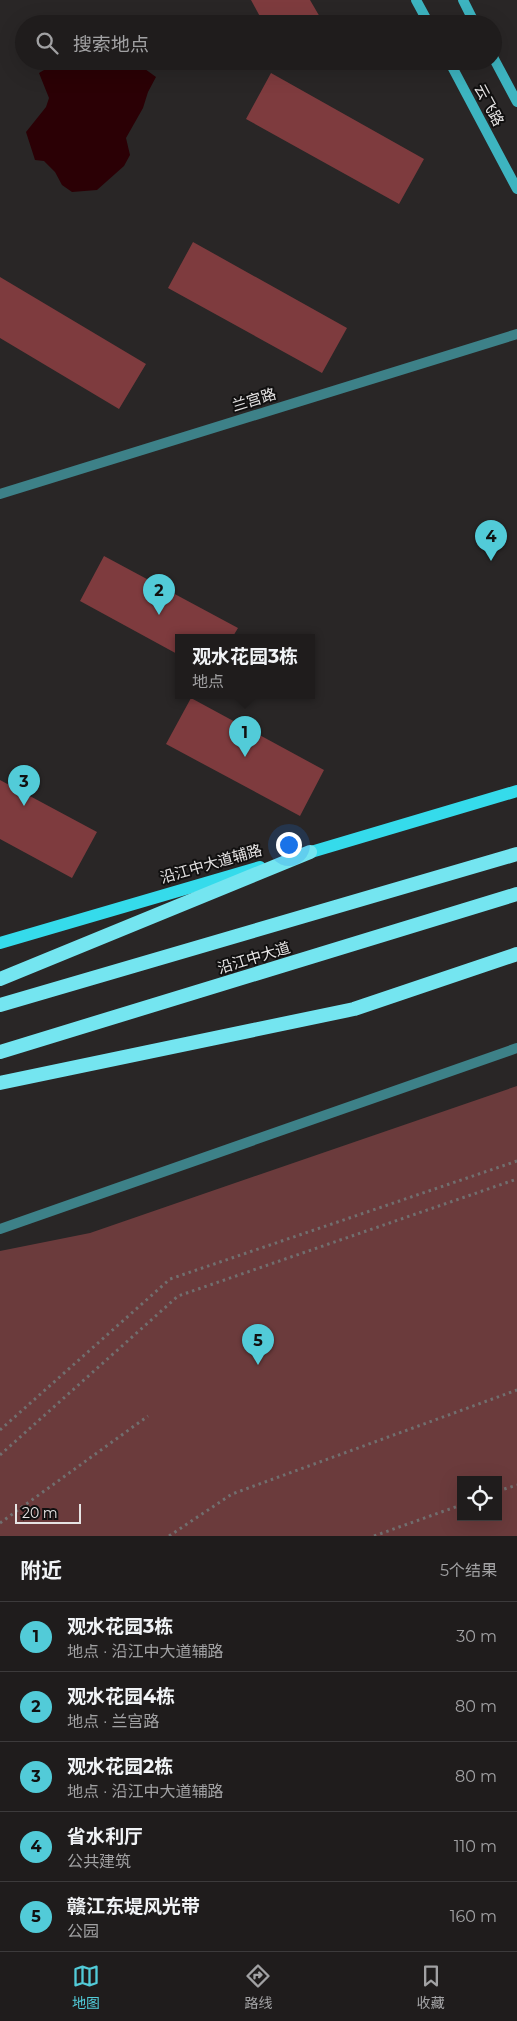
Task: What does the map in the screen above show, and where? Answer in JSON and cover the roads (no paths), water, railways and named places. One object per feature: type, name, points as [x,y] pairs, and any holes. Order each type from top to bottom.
[{"type":"highway","points":[[0,979],[310,852]]},
{"type":"highway","name":"沿江中大道","points":[[0,1005],[517,854]]},
{"type":"highway","name":"沿江中大道","points":[[0,1052],[517,894]]},
{"type":"highway","points":[[0,1083],[354,1009],[517,954]]},
{"type":"main road","points":[[416,0],[424,15]]},
{"type":"main road","points":[[462,0],[470,15]]},
{"type":"main road","name":"云飞路","points":[[454,70],[517,189]]},
{"type":"main road","name":"云飞路","points":[[500,70],[517,102]]},
{"type":"main road","name":"沿江中大道辅路","points":[[0,943],[517,791]]},
{"type":"street","name":"兰宫路","points":[[0,494],[517,334]]},
{"type":"street","points":[[0,1229],[517,1048]]},
{"type":"place","name":"省水利厅","points":[[491,561]]},
{"type":"place","name":"观水花园4栋","points":[[159,615]]},
{"type":"place","name":"观水花园3栋","points":[[245,757]]},
{"type":"place","name":"观水花园2栋","points":[[24,806]]},
{"type":"place","name":"赣江东堤风光带","points":[[258,1365]]}]
